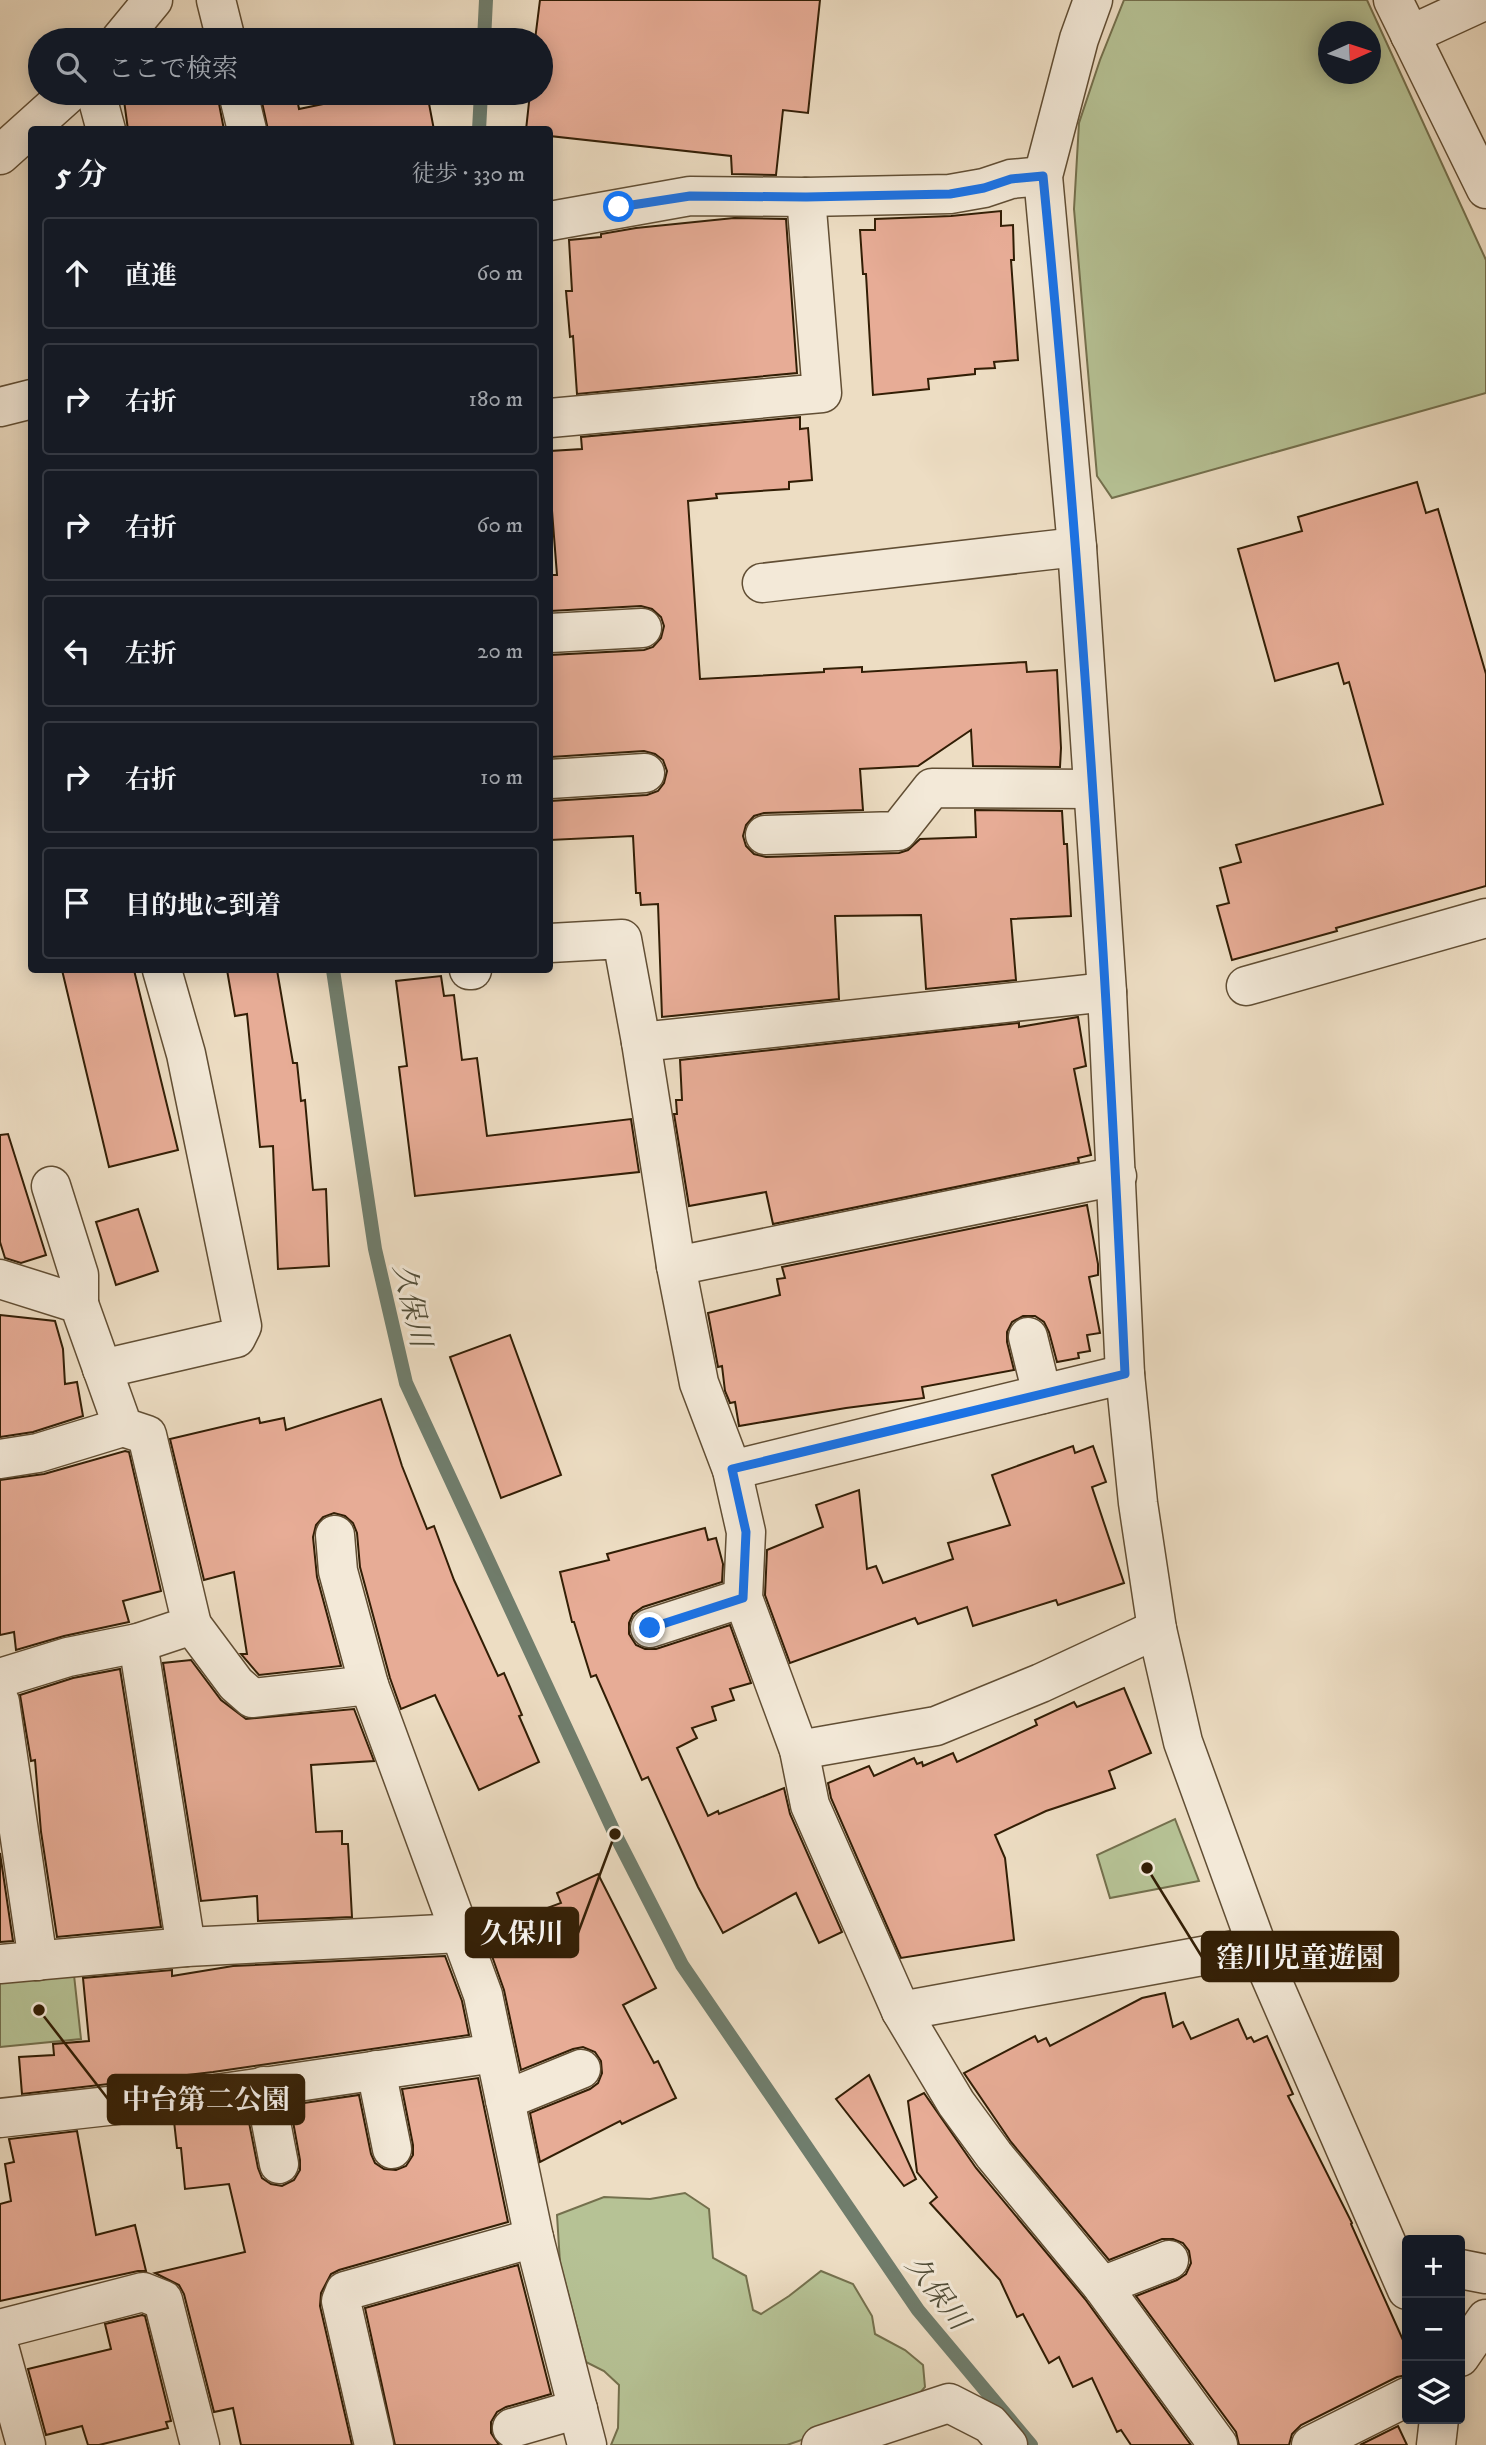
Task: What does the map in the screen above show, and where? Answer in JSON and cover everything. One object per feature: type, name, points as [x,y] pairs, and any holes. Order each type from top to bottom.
[{"type":"street","points":[[130,28],[153,0]]},
{"type":"street","points":[[216,0],[223,28]]},
{"type":"street","points":[[1093,0],[1079,39],[1043,176],[1077,547],[1107,992],[1125,1374],[1138,1503],[1157,1629],[1183,1742],[1257,1946],[1396,2243],[1402,2269]]},
{"type":"street","points":[[1393,0],[1486,189]]},
{"type":"street","points":[[1410,35],[1482,1]]},
{"type":"street","points":[[32,126],[56,105]]},
{"type":"street","points":[[99,105],[105,126]]},
{"type":"street","points":[[242,105],[246,126]]},
{"type":"street","points":[[0,155],[28,130]]},
{"type":"street","points":[[553,220],[690,196],[950,194],[984,188],[1011,179],[1043,176]]},
{"type":"street","points":[[553,418],[822,393],[806,197]]},
{"type":"street","points":[[762,583],[1077,547]]},
{"type":"street","points":[[553,633],[642,628]]},
{"type":"street","points":[[553,779],[645,773]]},
{"type":"street","points":[[765,835],[898,831],[932,788],[1092,789]]},
{"type":"street","points":[[1245,986],[1486,918]]},
{"type":"street","points":[[553,943],[622,939],[676,1266],[699,1383],[732,1469],[746,1532],[743,1598],[799,1750],[810,1805],[901,2011],[956,2103],[993,2155],[1102,2286],[1218,2445]]},
{"type":"street","points":[[102,1369],[236,1338],[242,1326],[186,1054],[163,973]]},
{"type":"street","points":[[641,1042],[1107,992]]},
{"type":"street","points":[[676,1266],[1116,1176]]},
{"type":"street","points":[[51,1186],[79,1275],[79,1304],[123,1427]]},
{"type":"street","points":[[0,1279],[79,1304]]},
{"type":"street","points":[[1028,1337],[1042,1394]]},
{"type":"street","points":[[732,1469],[1125,1374]]},
{"type":"street","points":[[0,1459],[38,1453],[123,1427],[148,1435],[192,1625],[236,1684],[252,1698],[369,1685]]},
{"type":"street","points":[[335,1535],[338,1572],[369,1685],[483,1995],[534,2238],[587,2445]]},
{"type":"street","points":[[650,1628],[743,1598]]},
{"type":"street","points":[[0,1678],[68,1657],[138,1643],[192,1625]]},
{"type":"street","points":[[799,1750],[936,1726],[1041,1683],[1157,1629]]},
{"type":"street","points":[[138,1643],[186,1947]]},
{"type":"street","points":[[0,1702],[38,1961]]},
{"type":"street","points":[[0,1964],[186,1947],[461,1933]]},
{"type":"street","points":[[901,2011],[1257,1946]]},
{"type":"street","points":[[0,2118],[216,2094],[495,2053]]},
{"type":"street","points":[[505,2100],[581,2068]]},
{"type":"street","points":[[376,2070],[391,2149]]},
{"type":"street","points":[[264,2086],[279,2164]]},
{"type":"street","points":[[374,2445],[341,2301],[345,2291],[534,2238]]},
{"type":"street","points":[[1102,2286],[1169,2260]]},
{"type":"street","points":[[1465,2270],[1486,2274]]},
{"type":"street","points":[[0,2329],[143,2292],[163,2300],[200,2445]]},
{"type":"street","points":[[1465,2350],[1486,2319]]},
{"type":"street","points":[[0,2350],[26,2445]]},
{"type":"street","points":[[1311,2445],[1402,2400]]},
{"type":"street","points":[[821,2445],[949,2403],[990,2424],[1008,2445]]},
{"type":"street","points":[[512,2428],[578,2409]]},
{"type":"street","points":[[1436,2445],[1438,2424]]},
{"type":"green space","points":[[1124,0],[1367,0],[1377,21],[1318,21],[1318,84],[1381,84],[1381,31],[1486,260],[1486,393],[1112,498],[1097,476],[1074,209],[1079,123]]},
{"type":"green space","points":[[1175,1819],[1199,1881],[1110,1898],[1097,1855]]},
{"type":"green space","points":[[74,1975],[81,2039],[0,2047],[0,1981]]},
{"type":"green space","points":[[685,2193],[709,2209],[713,2258],[746,2276],[753,2310],[761,2314],[821,2271],[853,2284],[872,2316],[875,2334],[905,2350],[923,2365],[925,2387],[914,2400],[787,2445],[611,2445],[618,2428],[619,2385],[604,2371],[586,2362],[560,2263],[557,2215],[604,2197],[650,2199]]},
{"type":"building","points":[[540,0],[820,0],[808,113],[783,110],[776,175],[732,174],[731,156],[553,136],[553,126],[526,126],[529,105],[553,105],[553,28],[536,28]]},
{"type":"building","points":[[125,105],[219,105],[223,126],[127,126]]},
{"type":"building","points":[[263,105],[298,105],[299,109],[318,105],[429,105],[433,126],[267,126]]},
{"type":"building","points":[[1001,211],[1001,226],[1013,225],[1014,260],[1011,260],[1018,360],[994,362],[995,368],[975,369],[975,374],[928,379],[929,389],[873,395],[866,274],[863,274],[860,230],[875,230],[875,219]]},
{"type":"building","points":[[734,218],[786,219],[797,373],[577,394],[573,336],[570,337],[566,291],[572,291],[569,240],[601,237],[601,234],[636,228]]},
{"type":"building","points":[[800,417],[800,429],[808,428],[812,480],[789,482],[789,489],[716,494],[717,498],[688,501],[700,679],[824,672],[824,669],[862,667],[862,672],[1026,662],[1027,672],[1057,670],[1060,767],[973,766],[971,730],[918,766],[860,769],[863,810],[764,813],[754,816],[746,825],[743,836],[746,846],[754,854],[766,857],[899,853],[908,850],[920,839],[976,837],[975,810],[1062,811],[1064,844],[1067,844],[1071,916],[1011,919],[1016,980],[926,989],[921,915],[835,916],[839,999],[662,1017],[658,904],[641,905],[640,893],[636,893],[633,836],[553,840],[553,801],[647,795],[658,791],[664,783],[667,771],[663,760],[644,751],[553,757],[553,655],[644,650],[653,647],[661,638],[664,626],[661,617],[652,609],[641,606],[553,611],[553,575],[557,575],[553,524],[553,451],[582,449],[581,437]]},
{"type":"building","points":[[1417,482],[1426,513],[1438,509],[1486,674],[1486,886],[1232,960],[1217,906],[1229,903],[1220,868],[1241,862],[1236,845],[1383,804],[1349,682],[1344,684],[1338,663],[1275,681],[1238,549],[1302,531],[1298,517]]},
{"type":"building","points":[[63,973],[135,973],[178,1150],[109,1167]]},
{"type":"building","points":[[228,973],[278,973],[293,1063],[297,1063],[301,1101],[305,1100],[313,1190],[326,1189],[329,1266],[278,1269],[273,1146],[260,1147],[247,1014],[235,1016]]},
{"type":"building","points":[[441,976],[444,996],[454,995],[462,1060],[477,1058],[487,1136],[631,1119],[639,1172],[415,1196],[399,1067],[407,1066],[396,981]]},
{"type":"building","points":[[1078,1017],[1086,1066],[1074,1069],[1091,1155],[1078,1158],[1079,1162],[773,1224],[766,1192],[689,1206],[674,1114],[677,1114],[676,1100],[682,1100],[680,1060],[1019,1023],[1019,1027]]},
{"type":"building","points":[[8,1134],[46,1255],[21,1263],[5,1258],[0,1242],[0,1135]]},
{"type":"building","points":[[1087,1205],[1098,1264],[1098,1275],[1089,1277],[1100,1333],[1087,1335],[1090,1351],[1078,1353],[1079,1358],[1057,1362],[1044,1322],[1035,1316],[1023,1316],[1012,1322],[1007,1332],[1014,1370],[922,1387],[924,1398],[739,1426],[735,1402],[730,1403],[725,1391],[722,1366],[718,1367],[708,1313],[780,1295],[777,1279],[785,1278],[782,1267]]},
{"type":"building","points":[[138,1209],[158,1271],[116,1285],[96,1222]]},
{"type":"building","points":[[0,1315],[55,1321],[63,1349],[65,1384],[77,1382],[83,1416],[33,1432],[0,1437]]},
{"type":"building","points":[[510,1335],[561,1475],[501,1498],[450,1357]]},
{"type":"building","points":[[381,1399],[402,1466],[427,1529],[434,1526],[454,1580],[498,1676],[504,1673],[539,1762],[479,1790],[435,1695],[401,1709],[360,1567],[357,1533],[353,1523],[345,1516],[334,1513],[323,1517],[316,1525],[313,1537],[317,1577],[341,1666],[259,1675],[241,1654],[247,1654],[234,1572],[204,1580],[170,1439],[259,1418],[260,1423],[284,1418],[286,1430]]},
{"type":"building","points":[[1073,1446],[1075,1453],[1093,1446],[1106,1482],[1092,1487],[1124,1583],[1058,1605],[1056,1600],[973,1626],[967,1607],[918,1624],[915,1618],[790,1663],[765,1595],[767,1550],[823,1527],[816,1505],[859,1490],[867,1569],[876,1566],[883,1583],[953,1559],[948,1543],[1010,1525],[992,1475]]},
{"type":"building","points":[[129,1452],[161,1591],[123,1601],[129,1622],[16,1650],[14,1632],[0,1635],[0,1480],[44,1474]]},
{"type":"building","points":[[705,1528],[708,1540],[716,1538],[723,1564],[722,1582],[643,1607],[633,1614],[629,1623],[629,1634],[636,1645],[645,1649],[656,1649],[730,1625],[751,1683],[730,1689],[734,1700],[712,1707],[716,1720],[692,1728],[697,1738],[677,1748],[708,1816],[784,1788],[790,1814],[842,1932],[819,1943],[796,1893],[723,1933],[698,1887],[648,1777],[642,1780],[596,1675],[591,1677],[572,1622],[560,1572],[609,1560],[607,1554]]},
{"type":"building","points":[[191,1660],[221,1700],[246,1719],[354,1709],[374,1761],[311,1765],[316,1832],[342,1831],[342,1844],[348,1844],[352,1917],[258,1921],[257,1896],[201,1901],[163,1663]]},
{"type":"building","points":[[120,1669],[161,1927],[57,1937],[41,1832],[35,1760],[31,1761],[20,1695],[73,1678]]},
{"type":"building","points":[[1124,1688],[1151,1753],[1109,1771],[1115,1788],[1046,1811],[995,1835],[1005,1858],[1014,1940],[901,1958],[831,1798],[828,1783],[869,1766],[874,1776],[914,1758],[917,1764],[922,1762],[923,1766],[953,1753],[957,1762],[1037,1725],[1035,1720],[1074,1702],[1077,1707]]},
{"type":"building","points":[[0,1853],[13,1941],[0,1942]]},
{"type":"building","points":[[598,1874],[656,1988],[623,2005],[654,2063],[658,2061],[676,2098],[622,2124],[620,2121],[540,2162],[530,2113],[590,2089],[598,2083],[602,2073],[601,2061],[595,2052],[583,2047],[521,2070],[504,1990],[485,1931],[561,1903],[557,1893]]},
{"type":"building","points":[[445,1956],[462,2001],[469,2035],[213,2072],[22,2094],[19,2057],[54,2055],[53,2044],[89,2041],[83,1978],[172,1970],[172,1976],[233,1966]]},
{"type":"building","points":[[1165,1993],[1173,2027],[1183,2022],[1191,2039],[1238,2019],[1247,2039],[1251,2037],[1254,2042],[1267,2036],[1293,2094],[1288,2096],[1352,2223],[1402,2338],[1402,2376],[1301,2425],[1292,2434],[1289,2445],[1239,2445],[1236,2432],[1136,2296],[1186,2274],[1191,2263],[1189,2251],[1183,2243],[1162,2239],[1109,2260],[1011,2142],[964,2073],[1035,2036],[1038,2042],[1046,2038],[1050,2046],[1142,1998]]},
{"type":"building","points":[[869,2075],[916,2179],[904,2186],[836,2099]]},
{"type":"building","points":[[478,2078],[508,2222],[331,2274],[321,2293],[320,2306],[352,2445],[241,2445],[233,2408],[214,2412],[184,2294],[179,2285],[155,2273],[245,2252],[229,2184],[185,2189],[181,2148],[177,2148],[174,2121],[247,2112],[262,2178],[271,2184],[282,2186],[294,2180],[300,2170],[290,2105],[359,2095],[375,2163],[384,2169],[396,2170],[406,2166],[413,2155],[402,2089]]},
{"type":"building","points":[[924,2093],[976,2168],[1085,2299],[1191,2445],[1131,2445],[1121,2430],[1117,2432],[1092,2378],[1073,2387],[1059,2357],[1049,2363],[1023,2314],[1017,2317],[1000,2280],[930,2203],[937,2197],[917,2172],[908,2101]]},
{"type":"building","points":[[77,2131],[96,2235],[135,2225],[146,2271],[0,2301],[0,2204],[11,2201],[5,2164],[14,2162],[9,2139]]},
{"type":"building","points":[[518,2265],[551,2394],[497,2412],[491,2422],[491,2433],[499,2445],[395,2445],[365,2308]]},
{"type":"building","points":[[145,2316],[171,2421],[166,2422],[168,2428],[99,2445],[88,2445],[82,2426],[46,2435],[28,2369],[111,2349],[105,2324]]},
{"type":"building","points":[[1398,2426],[1407,2445],[1360,2445]]},
{"type":"waterway","name":"久保川","points":[[485,28],[486,0]]},
{"type":"waterway","name":"久保川","points":[[479,126],[480,105]]},
{"type":"waterway","name":"久保川","points":[[333,973],[375,1249],[406,1383],[615,1834],[682,1965],[918,2310],[1031,2445]]},
{"type":"place","name":"久保川","points":[[615,1834]]},
{"type":"place","name":"窪川児童遊園","points":[[1147,1868]]},
{"type":"place","name":"中台第二公園","points":[[39,2010]]},
{"type":"route","points":[[619,207],[690,196],[950,194],[984,188],[1011,179],[1043,176],[1077,547],[1107,992],[1125,1374],[732,1469],[746,1532],[743,1598],[650,1628]]}]
